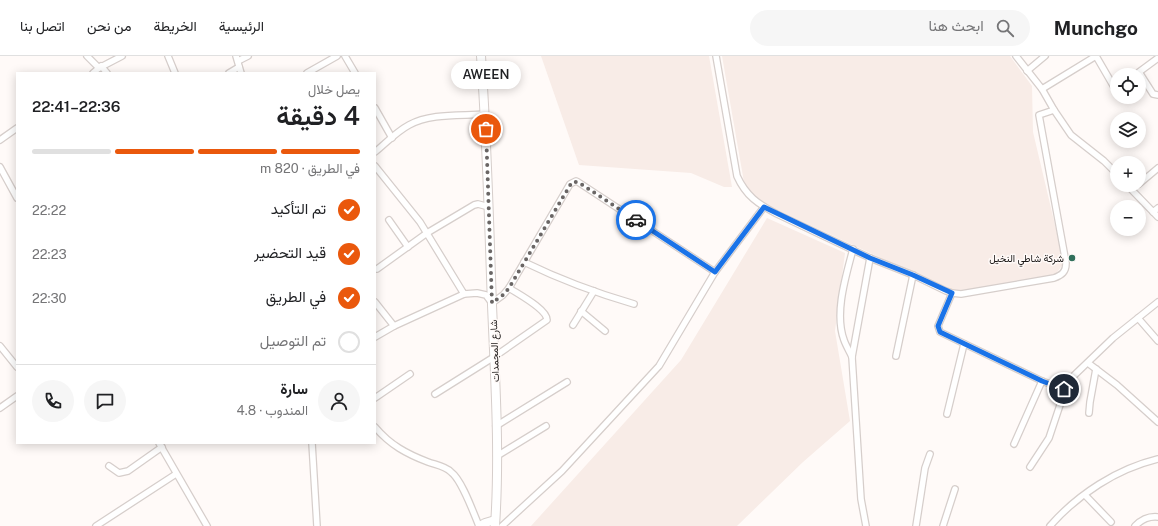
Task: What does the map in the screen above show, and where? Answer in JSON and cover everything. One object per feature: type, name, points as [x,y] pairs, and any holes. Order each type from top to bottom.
[{"type":"main road","name":"شارع المجمدات","points":[[482,56],[489,207],[497,456],[495,523]]},
{"type":"main road","points":[[480,526],[485,523],[495,523]]},
{"type":"street","points":[[87,56],[106,72]]},
{"type":"street","points":[[94,72],[100,67],[122,56]]},
{"type":"street","points":[[168,56],[175,72]]},
{"type":"street","points":[[230,72],[238,61],[248,56]]},
{"type":"street","points":[[309,72],[337,56]]},
{"type":"street","points":[[345,56],[354,72]]},
{"type":"street","points":[[716,56],[737,176],[749,196],[764,207],[870,258],[913,275],[952,293],[961,294],[1054,278],[1062,275],[1066,270],[1066,263],[1039,115],[1054,110]]},
{"type":"street","points":[[1016,56],[1042,89],[1071,135],[1110,167]]},
{"type":"street","points":[[1027,71],[1045,56]]},
{"type":"street","points":[[1042,89],[1096,56],[1110,80]]},
{"type":"street","points":[[1146,68],[1158,58]]},
{"type":"street","points":[[238,61],[241,72]]},
{"type":"street","points":[[1146,85],[1153,94],[1158,95]]},
{"type":"street","points":[[376,110],[392,138]]},
{"type":"street","points":[[376,151],[409,125],[422,119],[485,114]]},
{"type":"street","points":[[0,140],[16,129]]},
{"type":"street","points":[[0,167],[16,196]]},
{"type":"street","points":[[376,167],[420,222],[464,294]]},
{"type":"street","points":[[1146,178],[1158,168]]},
{"type":"street","points":[[376,336],[394,326],[464,294],[477,293],[486,295],[492,303],[503,295],[509,288],[570,184],[576,181],[715,272]]},
{"type":"street","points":[[1134,192],[1155,210],[1158,218]]},
{"type":"street","points":[[376,270],[427,234],[474,205],[478,204],[489,207]]},
{"type":"street","points":[[502,526],[562,471],[659,366],[715,272],[764,207]]},
{"type":"street","points":[[390,220],[408,247]]},
{"type":"street","points":[[852,357],[844,340],[840,317],[842,292],[853,249]]},
{"type":"street","points":[[866,526],[861,499],[852,357],[870,258]]},
{"type":"street","points":[[524,262],[554,276],[634,304]]},
{"type":"street","points":[[896,356],[913,275]]},
{"type":"street","points":[[435,394],[494,357],[547,320],[547,315],[535,305],[509,288]]},
{"type":"street","points":[[573,325],[594,291]]},
{"type":"street","points":[[952,293],[938,326],[943,334],[1042,381],[1058,387],[1063,386],[1113,338],[1158,302]]},
{"type":"street","points":[[376,303],[394,326]]},
{"type":"street","points":[[581,311],[605,331]]},
{"type":"street","points":[[1138,318],[1158,341]]},
{"type":"street","points":[[946,414],[964,344]]},
{"type":"street","points":[[0,346],[16,367]]},
{"type":"street","points":[[1088,363],[1158,422]]},
{"type":"street","points":[[1089,413],[1096,369]]},
{"type":"street","points":[[376,397],[410,374]]},
{"type":"street","points":[[1014,444],[1042,381]]},
{"type":"street","points":[[496,426],[567,382]]},
{"type":"street","points":[[1030,467],[1049,438],[1064,393],[1063,386]]},
{"type":"street","points":[[0,408],[16,397]]},
{"type":"street","points":[[497,456],[546,426]]},
{"type":"street","points":[[376,428],[382,436],[402,451],[444,467],[452,472],[458,480],[480,526]]},
{"type":"street","points":[[312,444],[317,526]]},
{"type":"street","points":[[109,466],[119,473],[128,471],[161,445],[176,474],[207,526]]},
{"type":"street","points":[[916,526],[925,468],[930,454]]},
{"type":"street","points":[[1052,525],[1066,509],[1122,471],[1145,462],[1158,459]]},
{"type":"street","points":[[96,526],[176,474]]},
{"type":"street","points":[[943,526],[955,489]]},
{"type":"street","points":[[1085,495],[1111,522]]},
{"type":"street","points":[[1135,526],[1146,519],[1154,516],[1158,517]]},
{"type":"shaded area","points":[[541,56],[709,56],[732,187],[724,187],[691,173],[579,165]]},
{"type":"shaded area","points":[[722,56],[1010,56],[1032,86],[1033,132],[1064,263],[1055,275],[958,294],[767,205],[745,188]]},
{"type":"shaded area","points":[[767,218],[845,253],[835,331],[850,421],[803,462],[737,526],[531,526],[681,360]]},
{"type":"way so far","points":[[486,129],[492,303],[498,297],[503,295],[509,288],[572,182],[578,182],[636,220]]},
{"type":"place","name":"AWEEN","points":[[486,129]]},
{"type":"place","name":"شركة شاطي النخيل","points":[[1072,258]]},
{"type":"route","points":[[636,220],[715,272],[764,207],[870,258],[913,275],[952,293],[938,326],[940,332],[1042,381],[1058,387],[1063,386],[1064,389]]}]
